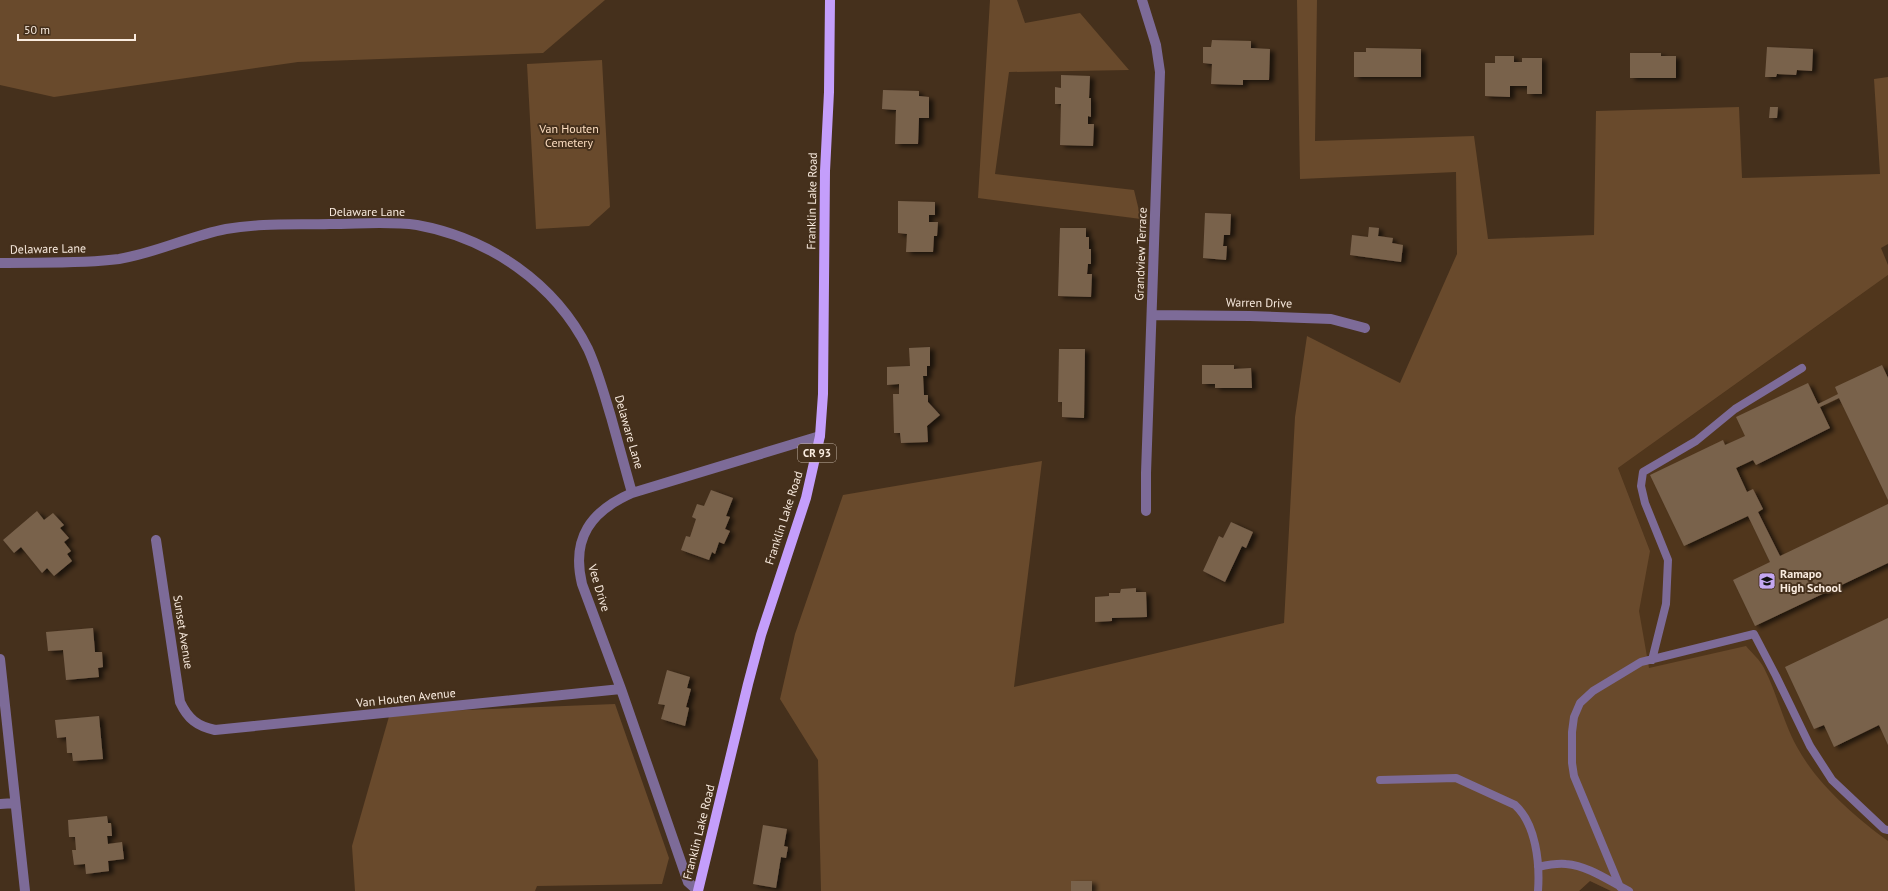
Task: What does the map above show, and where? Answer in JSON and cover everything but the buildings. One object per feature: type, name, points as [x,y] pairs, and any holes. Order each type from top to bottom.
[{"type":"main road","name":"Franklin Lake Road","points":[[698,891],[750,677],[784,561],[806,498],[820,436],[823,394],[825,171],[829,92],[830,0]]},
{"type":"street","name":"Grandview Terrace","points":[[1142,0],[1156,45],[1160,72],[1146,473],[1146,511]]},
{"type":"street","name":"Delaware Lane","points":[[0,263],[118,259],[144,254],[197,236],[227,229],[258,225],[384,223],[416,225],[454,234],[496,253],[525,272],[549,294],[569,319],[588,350],[599,376],[632,494]]},
{"type":"street","name":"Warren Drive","points":[[1152,315],[1331,319],[1365,328]]},
{"type":"street","name":"Vee Drive","points":[[698,891],[688,882],[621,689],[582,584],[578,568],[578,553],[582,537],[594,519],[603,510],[618,500],[632,494],[820,436]]},
{"type":"street","name":"Sunset Avenue","points":[[156,540],[180,702],[185,713],[194,723]]},
{"type":"street","points":[[0,659],[24,891]]},
{"type":"street","name":"Van Houten Avenue","points":[[194,723],[215,730],[621,689]]},
{"type":"street","points":[[0,804],[15,803]]},
{"type":"lane","points":[[1652,660],[1666,604],[1668,560],[1645,503],[1642,486],[1643,472],[1696,441],[1735,409],[1802,368]]},
{"type":"lane","points":[[1620,886],[1574,776],[1572,763],[1572,732],[1574,717],[1580,703],[1593,691],[1641,662],[1754,634],[1810,746],[1832,780],[1884,829],[1888,830]]},
{"type":"lane","points":[[1380,780],[1456,778],[1515,805],[1522,812],[1532,835],[1538,867],[1538,891]]},
{"type":"lane","points":[[1538,867],[1566,864],[1597,874],[1629,891]]},
{"type":"shaded area","name":"Ramapo High School","points":[[1888,275],[1888,891],[1611,891],[1590,881],[1579,891],[821,891],[821,830],[887,815],[1650,551],[1618,468]]},
{"type":"green space","points":[[0,0],[605,0],[543,53],[298,62],[54,97],[0,85]]},
{"type":"green space","points":[[990,0],[1017,0],[1025,23],[1080,13],[1129,70],[1009,72],[995,174],[1134,190],[1141,219],[978,198]]},
{"type":"green space","points":[[1297,0],[1317,0],[1315,141],[1474,136],[1488,239],[1594,235],[1596,111],[1739,107],[1742,178],[1880,174],[1874,79],[1888,77],[1888,244],[1881,248],[1888,265],[1888,275],[1618,468],[1650,551],[1639,611],[1649,668],[1746,646],[1764,668],[1792,737],[1805,761],[1838,799],[1888,841],[1888,891],[1611,891],[1590,881],[1579,891],[821,891],[818,760],[780,699],[795,634],[843,495],[1042,461],[1014,687],[1284,623],[1295,417],[1307,336],[1400,383],[1457,254],[1456,172],[1300,179]]},
{"type":"green space","name":"Van Houten Cemetery","points":[[602,60],[610,207],[589,226],[536,229],[527,64]]},
{"type":"green space","points":[[615,704],[669,858],[662,884],[537,886],[535,891],[355,891],[352,846],[390,713]]},
{"type":"place","name":"Ramapo High School","points":[[1767,581]]}]
